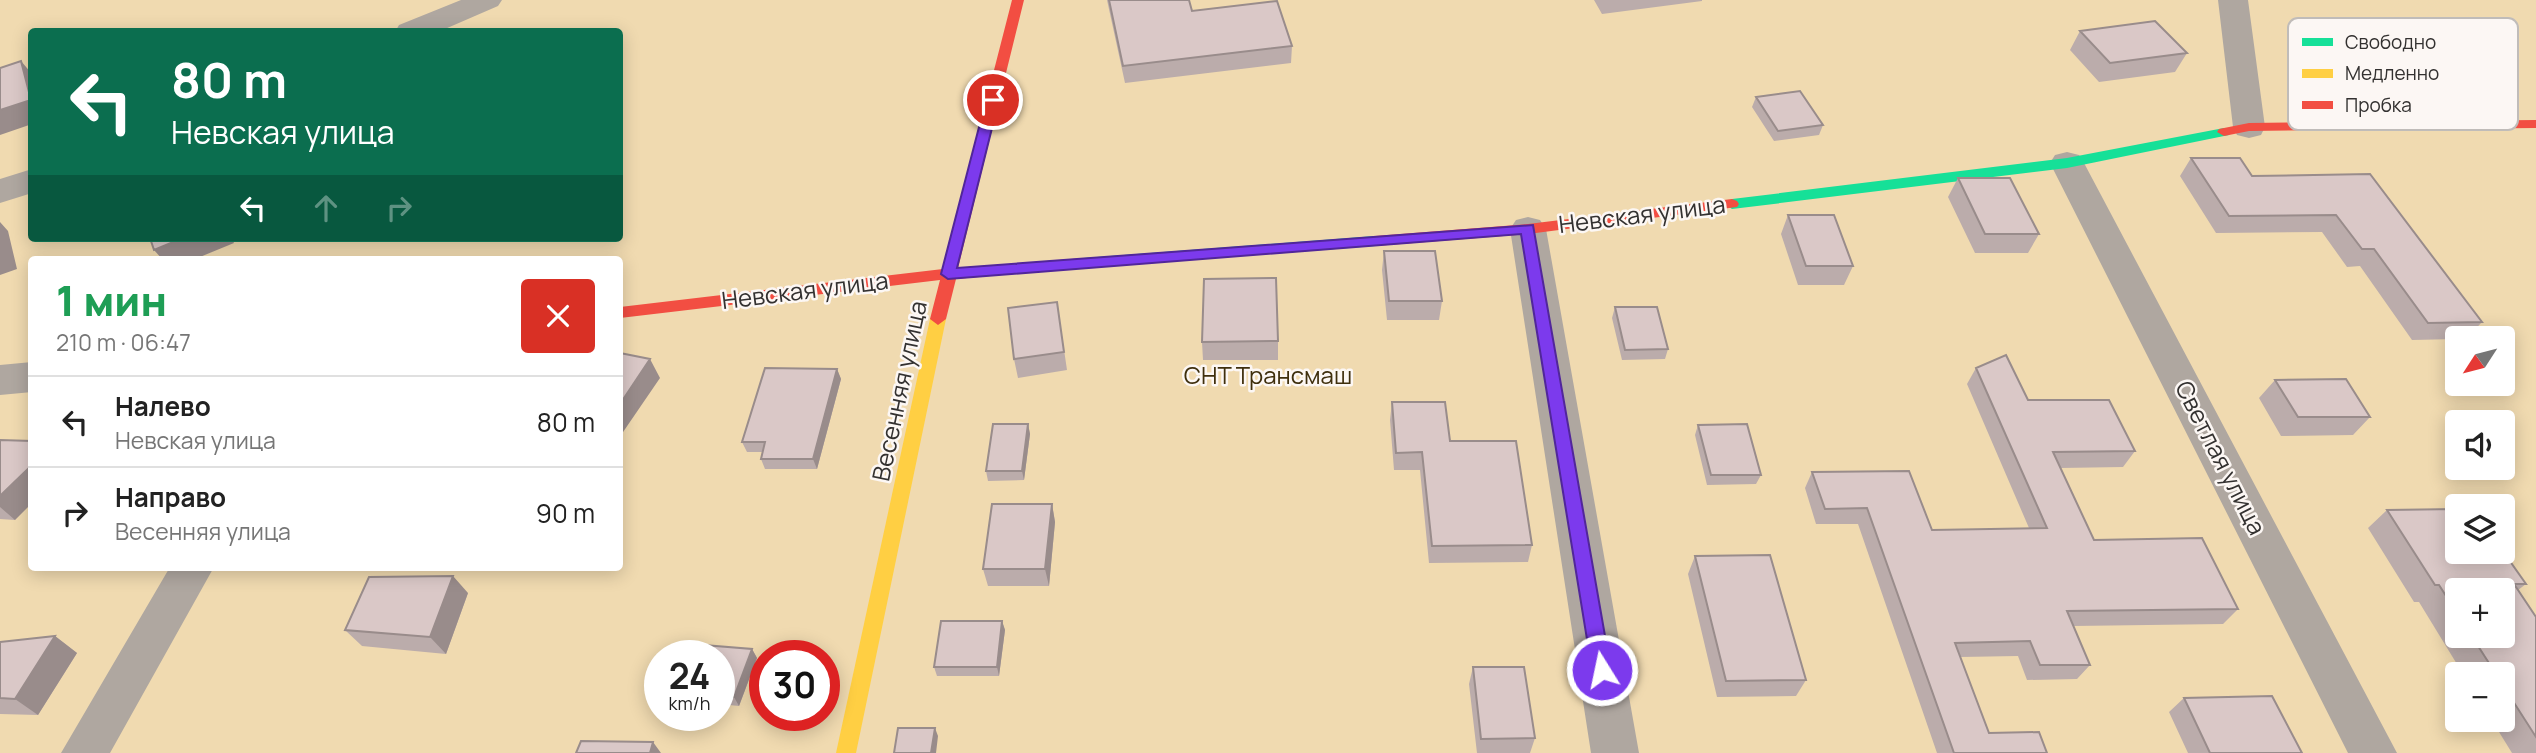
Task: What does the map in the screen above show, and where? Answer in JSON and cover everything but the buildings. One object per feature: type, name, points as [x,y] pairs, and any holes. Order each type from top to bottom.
[{"type":"street","points":[[420,28],[487,0]]},
{"type":"street","name":"Весенняя улица","points":[[846,753],[948,274],[1018,0]]},
{"type":"street","points":[[2233,0],[2249,127]]},
{"type":"street","name":"Невская улица","points":[[2518,124],[2536,124]]},
{"type":"street","name":"Невская улица","points":[[623,313],[948,274],[1528,229],[2067,163],[2249,127],[2288,127]]},
{"type":"street","name":"Светлая улица","points":[[2067,163],[2373,753]]},
{"type":"street","points":[[0,191],[28,181]]},
{"type":"street","points":[[1528,229],[1615,753]]},
{"type":"street","points":[[0,380],[28,377]]},
{"type":"street","points":[[85,753],[191,571]]},
{"type":"green space","name":"СНТ Трансмаш","points":[[0,0],[2536,0],[2536,753],[0,753]]},
{"type":"traffic: fast","points":[[1732,204],[2067,163],[2224,132]]},
{"type":"traffic: fast","points":[[1084,263],[1375,241]]},
{"type":"traffic: slow","points":[[846,753],[938,319]]},
{"type":"traffic: jam","points":[[938,319],[1018,0]]},
{"type":"traffic: jam","points":[[2518,124],[2536,124]]},
{"type":"traffic: jam","points":[[2224,132],[2249,127],[2288,127]]},
{"type":"traffic: jam","points":[[1375,241],[1528,229],[1732,204]]},
{"type":"traffic: jam","points":[[623,313],[948,274],[1084,263]]},
{"type":"route","points":[[993,100],[948,274],[1528,229],[1602,670]]}]
